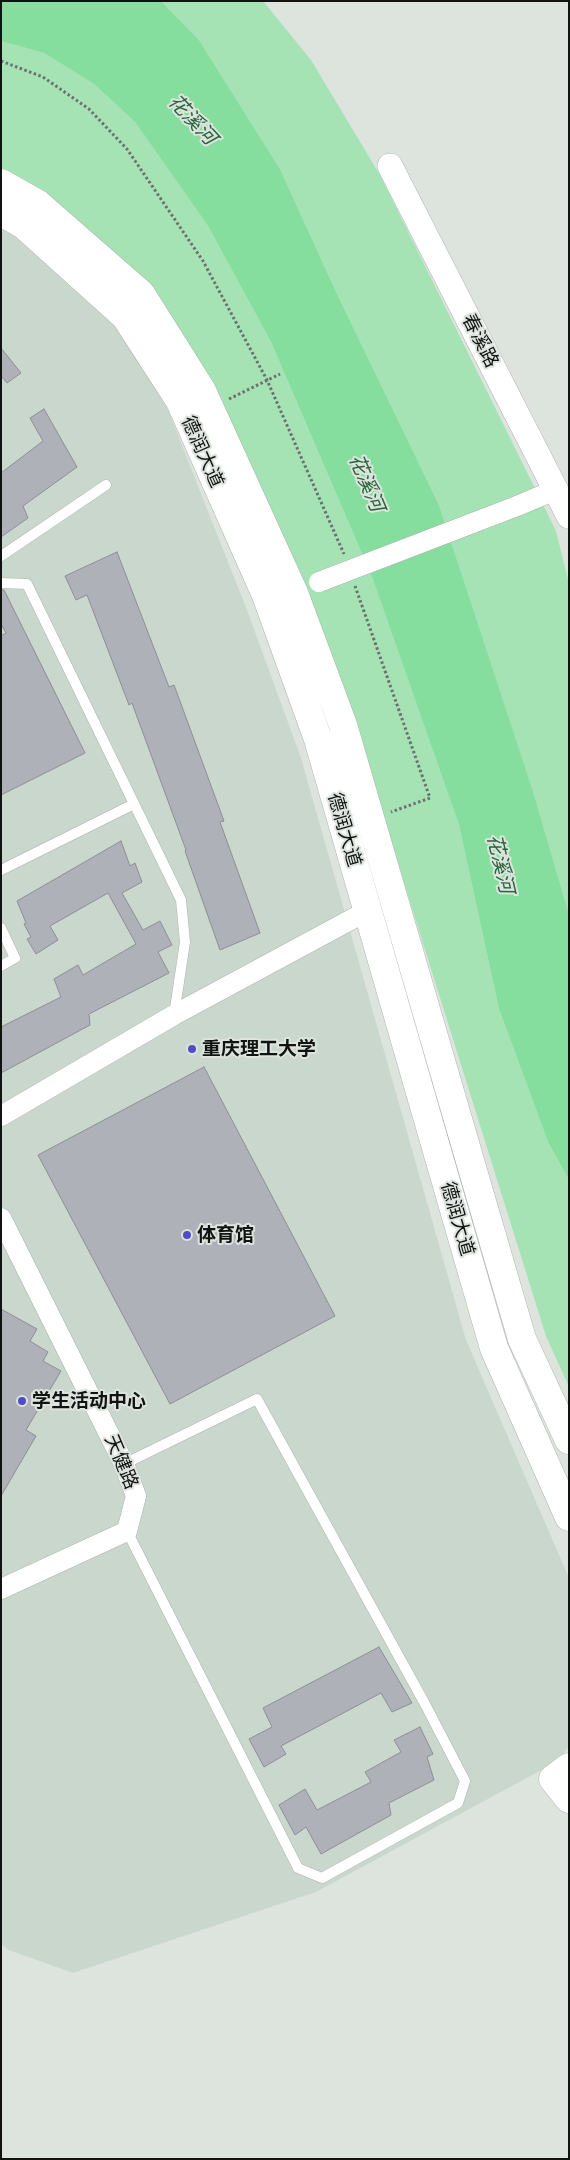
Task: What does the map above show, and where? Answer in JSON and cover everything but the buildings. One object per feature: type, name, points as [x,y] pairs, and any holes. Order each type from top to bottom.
[{"type":"main road","name":"德润大道","points":[[1,183],[38,204],[141,294],[202,391],[294,592],[342,725],[522,1339],[569,1440]]},
{"type":"main road","name":"德润大道","points":[[1,212],[24,225],[126,316],[180,400],[266,595],[318,739],[494,1348],[569,1517]]},
{"type":"street","name":"春溪路","points":[[390,166],[569,516]]},
{"type":"street","points":[[294,592],[555,490]]},
{"type":"street","points":[[1,1116],[174,1015],[368,911]]},
{"type":"street","name":"天健路","points":[[1,1218],[124,1464],[136,1496],[127,1532]]},
{"type":"street","points":[[1,1589],[127,1532]]},
{"type":"lane","points":[[1,556],[106,485]]},
{"type":"lane","points":[[1,583],[27,584],[181,900],[185,942],[174,1015]]},
{"type":"lane","points":[[1,870],[134,804]]},
{"type":"lane","points":[[1,928],[15,958],[1,966]]},
{"type":"lane","points":[[124,1464],[257,1399],[421,1697],[465,1781],[458,1803],[322,1878],[298,1868],[127,1532]]},
{"type":"path","points":[[1,61],[43,77],[89,108],[127,149],[203,261],[267,380],[346,562]]},
{"type":"path","points":[[227,400],[280,374]]},
{"type":"path","points":[[353,580],[430,798],[383,815]]},
{"type":"shaded area","points":[[161,1],[263,1],[311,60],[380,175],[556,531],[569,583],[569,914],[532,788],[439,505],[338,296],[280,169],[199,40]]},
{"type":"shaded area","points":[[1,41],[44,53],[94,84],[135,122],[208,226],[271,342],[372,577],[459,825],[499,1009],[548,1142],[569,1180],[569,1387],[546,1336],[354,723],[303,578],[219,404],[1,171]]},
{"type":"shaded area","name":"重庆理工大学","points":[[1,228],[16,237],[115,324],[168,410],[247,610],[301,758],[466,1340],[569,1578],[569,1746],[558,1761],[316,1892],[73,1973],[9,1950],[1,1944]]},
{"type":"water","name":"花溪河","points":[[1,1],[161,1],[199,40],[280,169],[338,296],[439,505],[532,788],[569,914],[569,1180],[548,1142],[499,1009],[459,825],[372,577],[271,342],[208,226],[135,122],[94,84],[44,53],[1,41]]},
{"type":"place","name":"重庆理工大学","points":[[192,1049]]},
{"type":"place","name":"体育馆","points":[[187,1235]]},
{"type":"place","name":"学生活动中心","points":[[22,1401]]}]
